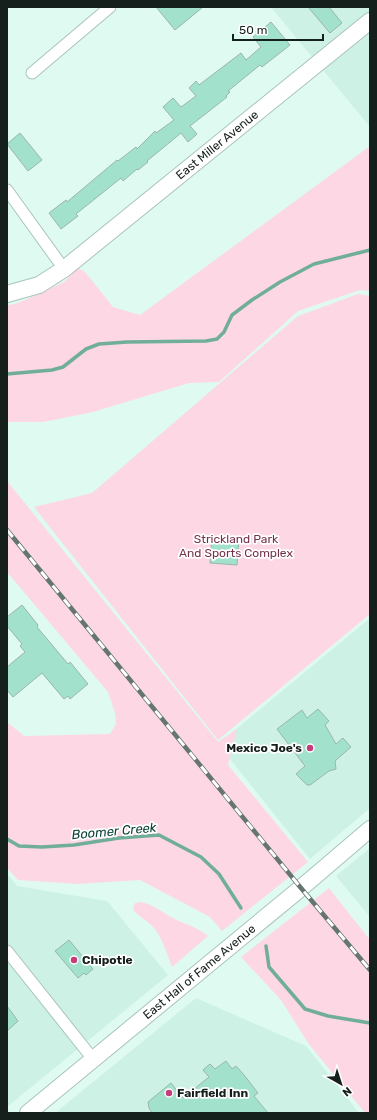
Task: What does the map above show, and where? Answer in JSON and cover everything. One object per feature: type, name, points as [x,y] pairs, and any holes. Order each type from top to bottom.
[{"type":"street","points":[[32,74],[110,7]]},
{"type":"street","name":"East Miller Avenue","points":[[7,294],[39,285],[64,270],[370,21]]},
{"type":"street","points":[[7,190],[64,270]]},
{"type":"street","name":"East Hall of Fame Avenue","points":[[28,1113],[302,888],[370,829]]},
{"type":"street","points":[[7,951],[93,1059]]},
{"type":"shaded area","points":[[271,7],[370,7],[370,127]]},
{"type":"shaded area","points":[[370,618],[370,808],[310,859],[218,744]]},
{"type":"shaded area","points":[[370,848],[370,917],[336,876]]},
{"type":"shaded area","points":[[7,874],[17,886],[107,901],[168,975],[7,1107]]},
{"type":"shaded area","points":[[196,998],[306,1046],[359,1113],[55,1113]]},
{"type":"green space","points":[[370,146],[370,291],[360,290],[298,311],[219,382],[189,383],[93,412],[43,422],[7,422],[7,305],[15,304],[64,282],[78,268],[85,272],[113,307],[140,315]]},
{"type":"green space","name":"Strickland Park And Sports Complex","points":[[358,294],[370,296],[370,614],[218,740],[34,507],[92,493],[298,316]]},
{"type":"green space","points":[[7,481],[218,742],[237,729],[228,765],[308,862],[222,931],[210,917],[140,880],[78,884],[18,880],[7,868],[7,722],[24,736],[110,734],[116,724],[115,713],[108,692],[7,572]]},
{"type":"green space","points":[[329,888],[370,940],[370,1113],[365,1113],[308,1043],[281,1000],[241,957]]},
{"type":"green space","points":[[140,902],[152,906],[200,930],[208,936],[172,967],[158,933],[150,924],[133,910],[135,903]]},
{"type":"building","points":[[156,7],[203,7],[175,30]]},
{"type":"building","points":[[308,7],[329,7],[342,23],[330,33]]},
{"type":"building","points":[[271,22],[290,45],[262,67],[260,65],[228,91],[230,92],[226,96],[227,97],[190,126],[197,134],[188,142],[181,133],[138,170],[137,169],[123,181],[121,178],[76,214],[78,216],[61,229],[49,213],[66,200],[67,202],[117,160],[118,161],[136,147],[137,149],[155,131],[156,133],[174,120],[163,107],[173,98],[181,107],[196,96],[189,88],[196,81],[199,85],[241,53],[246,60],[261,47],[253,37]]},
{"type":"building","points":[[20,133],[42,160],[28,171],[7,144]]},
{"type":"building","points":[[212,536],[239,538],[237,565],[210,563]]},
{"type":"building","points":[[22,605],[38,625],[37,627],[68,664],[70,662],[88,684],[70,699],[68,696],[64,699],[42,673],[13,697],[7,690],[7,667],[25,652],[20,646],[22,644],[7,626],[7,617]]},
{"type":"building","name":"Mexico Joe's","points":[[318,709],[329,721],[325,725],[336,744],[343,738],[351,747],[335,761],[336,769],[329,771],[310,785],[307,785],[296,774],[305,766],[277,729],[302,710],[307,718]]},
{"type":"building","name":"Chipotle","points":[[69,940],[93,969],[86,975],[84,973],[78,978],[55,951]]},
{"type":"building","points":[[7,1006],[18,1021],[7,1031]]},
{"type":"building","points":[[226,1061],[232,1069],[236,1066],[244,1075],[258,1093],[254,1096],[268,1113],[152,1113],[148,1102],[171,1083],[183,1098],[209,1077],[203,1070],[210,1064],[215,1069]]},
{"type":"waterway","points":[[7,374],[52,370],[63,367],[86,349],[99,344],[127,342],[206,341],[217,339],[224,332],[232,315],[280,282],[314,264],[370,250]]},
{"type":"waterway","name":"Boomer Creek","points":[[7,839],[19,846],[42,847],[74,845],[119,838],[159,835],[201,857],[219,874],[241,908]]},
{"type":"waterway","name":"Boomer Creek","points":[[266,946],[269,967],[305,1009],[328,1016],[370,1023]]},
{"type":"railway","points":[[7,530],[370,970]]},
{"type":"place","name":"Mexico Joe's","points":[[310,748]]},
{"type":"place","name":"Chipotle","points":[[74,960]]},
{"type":"place","name":"Fairfield Inn","points":[[169,1093]]}]
